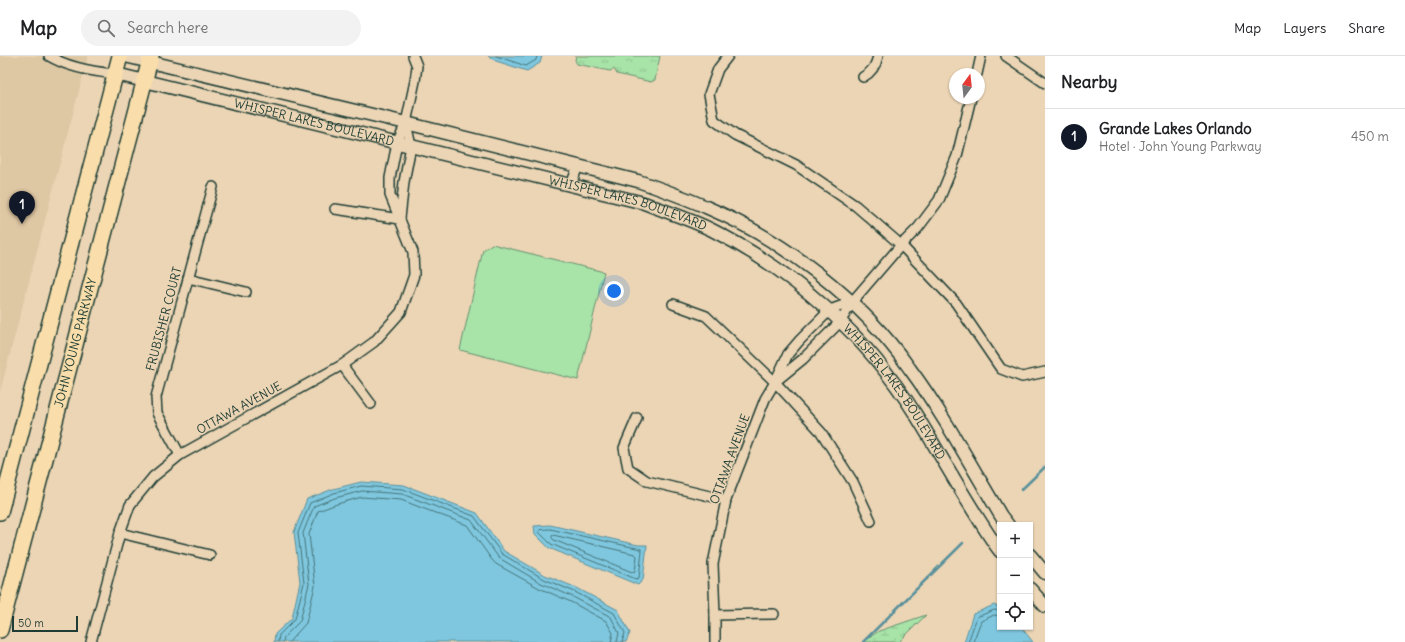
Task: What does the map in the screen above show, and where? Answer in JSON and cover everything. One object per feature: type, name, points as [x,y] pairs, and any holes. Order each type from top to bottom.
[{"type":"highway","points":[[0,512],[120,56]]},
{"type":"highway","name":"JOHN YOUNG PARKWAY","points":[[0,630],[150,59]]},
{"type":"street","points":[[49,56],[56,60],[97,72],[116,74]]},
{"type":"street","name":"WHISPER LAKES BOULEVARD","points":[[125,56],[150,59],[638,182],[666,190],[714,210],[754,231],[806,264],[852,302],[887,340],[910,368],[939,412],[1006,522]]},
{"type":"street","points":[[406,123],[417,66],[413,56]]},
{"type":"street","points":[[728,56],[718,69],[710,94],[714,120],[735,135],[796,165],[856,206],[901,245],[956,303],[1001,369],[1022,377],[1045,372]]},
{"type":"street","points":[[863,77],[870,74],[878,56]]},
{"type":"street","points":[[978,68],[981,56]]},
{"type":"street","points":[[1006,56],[1045,83]]},
{"type":"street","name":"WHISPER LAKES BOULEVARD","points":[[116,74],[644,204],[711,230],[768,262],[830,310],[867,348],[916,414],[970,506],[997,546]]},
{"type":"street","name":"OTTAWA AVENUE","points":[[775,382],[803,359],[841,321],[852,302],[901,245],[918,228],[940,200],[957,156],[970,104]]},
{"type":"street","name":"OTTAWA AVENUE","points":[[91,642],[120,534],[130,505],[153,477],[180,455],[342,365],[374,342],[400,312],[414,275],[413,252],[390,196],[390,178],[397,143],[406,123]]},
{"type":"street","name":"OTTAWA AVENUE","points":[[400,219],[404,182],[411,146],[406,123]]},
{"type":"street","points":[[571,185],[578,166]]},
{"type":"street","name":"FRUBISHER COURT","points":[[180,455],[157,413],[156,396],[213,187]]},
{"type":"street","points":[[335,209],[400,219]]},
{"type":"street","points":[[188,278],[246,292]]},
{"type":"street","name":"OTTAWA AVENUE","points":[[714,642],[715,615],[713,564],[726,500],[765,399],[788,354],[830,310],[852,302]]},
{"type":"street","points":[[673,304],[706,316],[775,382],[821,432],[854,482],[871,521]]},
{"type":"street","points":[[342,365],[371,404]]},
{"type":"street","points":[[637,418],[624,448],[628,468],[647,481],[726,500]]},
{"type":"street","points":[[120,534],[210,555]]},
{"type":"street","points":[[1032,558],[1045,574]]},
{"type":"street","points":[[1033,592],[1045,606]]},
{"type":"street","points":[[715,615],[774,614]]},
{"type":"shaded area","points":[[0,56],[88,56],[0,392]]},
{"type":"green space","points":[[576,56],[660,56],[655,80],[651,82],[617,74],[614,69],[610,71],[577,64],[575,60]]},
{"type":"green space","points":[[492,244],[604,272],[578,380],[460,350],[483,250]]},
{"type":"green space","points":[[926,615],[899,642],[862,642],[879,631]]},
{"type":"water","points":[[488,56],[542,56],[540,63],[527,71],[496,61]]},
{"type":"water","points":[[361,482],[404,485],[477,513],[504,551],[545,575],[577,588],[618,610],[630,633],[626,642],[274,642],[275,634],[292,618],[300,582],[294,532],[307,499],[333,489]]},
{"type":"water","points":[[550,525],[638,545],[647,545],[643,580],[638,585],[549,548],[535,534],[534,526]]},
{"type":"water","points":[[994,605],[997,606],[997,630],[1023,630],[1033,642],[964,642],[973,614]]},
{"type":"waterway","points":[[1021,490],[1045,467]]},
{"type":"waterway","points":[[863,642],[963,543]]},
{"type":"place","name":"Grande Lakes Orlando","points":[[22,224]]}]
